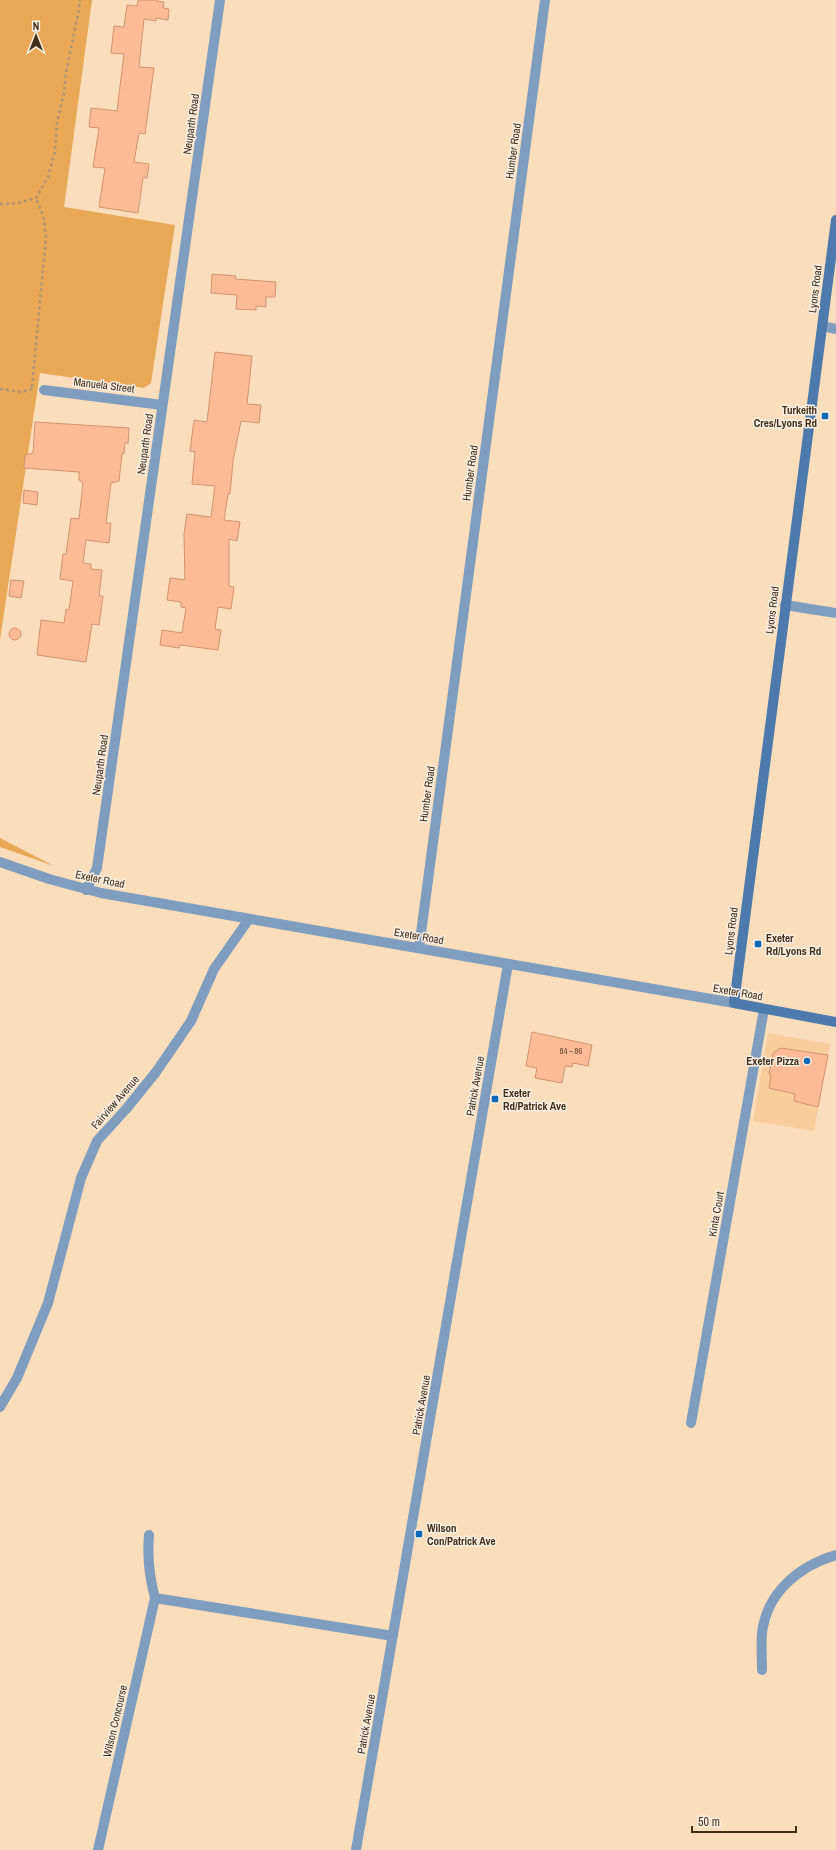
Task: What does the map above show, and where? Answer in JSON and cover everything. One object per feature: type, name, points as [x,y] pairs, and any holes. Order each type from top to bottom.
[{"type":"main road","name":"Lyons Road","points":[[734,1003],[836,220]]},
{"type":"main road","name":"Exeter Road","points":[[734,1003],[836,1022]]},
{"type":"street","name":"Neuparth Road","points":[[86,890],[97,868],[220,0]]},
{"type":"street","name":"Humber Road","points":[[419,948],[545,0]]},
{"type":"street","points":[[822,326],[836,329]]},
{"type":"street","name":"Manuela Street","points":[[44,390],[162,405]]},
{"type":"street","points":[[785,605],[836,613]]},
{"type":"street","name":"Exeter Road","points":[[0,862],[86,890],[734,1003]]},
{"type":"street","name":"Fairview Avenue","points":[[0,1407],[18,1378],[48,1303],[81,1178],[97,1141],[127,1108],[156,1072],[191,1021],[214,969],[249,919]]},
{"type":"street","name":"Patrick Avenue","points":[[356,1850],[508,964]]},
{"type":"street","name":"Kinta Court","points":[[691,1423],[764,1009]]},
{"type":"street","name":"Wilson Concourse","points":[[98,1850],[155,1598],[150,1580],[147,1558],[149,1536]]},
{"type":"street","points":[[762,1670],[762,1633],[766,1616],[773,1598],[793,1576],[819,1560],[836,1555]]},
{"type":"street","points":[[155,1598],[393,1636]]},
{"type":"path","points":[[0,204],[18,203],[36,198],[48,177],[55,152],[57,122],[64,93],[67,66],[80,0]]},
{"type":"path","points":[[32,388],[46,238],[44,219],[36,198]]},
{"type":"path","points":[[0,389],[21,392],[32,388],[44,390]]},
{"type":"shaded area","points":[[0,0],[92,0],[64,207],[175,225],[151,383],[144,388],[40,373],[0,640]]},
{"type":"shaded area","points":[[0,838],[54,866],[0,847]]},
{"type":"shaded area","points":[[768,1033],[830,1044],[814,1131],[753,1121]]},
{"type":"building","points":[[138,0],[157,0],[164,2],[163,8],[169,9],[168,20],[156,18],[156,21],[144,19],[139,67],[154,68],[145,134],[139,133],[134,162],[149,164],[147,178],[143,178],[138,213],[99,207],[105,168],[93,167],[99,128],[89,127],[91,108],[117,111],[124,54],[111,53],[114,26],[124,27],[127,5],[137,6]]},
{"type":"building","points":[[212,274],[236,276],[235,279],[276,282],[275,297],[266,297],[266,307],[256,306],[256,310],[236,309],[237,295],[211,293]]},
{"type":"building","points":[[215,352],[252,356],[247,404],[261,405],[259,423],[241,421],[233,461],[230,494],[228,494],[224,520],[240,522],[237,541],[229,539],[229,586],[234,587],[231,609],[218,607],[215,629],[221,630],[218,650],[180,645],[179,648],[160,645],[162,630],[182,633],[186,608],[181,607],[181,602],[167,600],[170,578],[185,580],[184,534],[187,514],[211,517],[215,486],[192,484],[195,452],[190,451],[194,420],[207,422]]},
{"type":"building","points":[[35,422],[129,428],[128,444],[125,442],[124,454],[122,454],[119,481],[111,483],[106,523],[111,523],[109,543],[86,540],[83,563],[91,564],[91,569],[102,570],[99,596],[103,596],[99,625],[92,624],[86,662],[37,655],[41,620],[64,623],[66,609],[69,610],[73,581],[60,579],[63,554],[66,554],[71,518],[79,519],[83,483],[79,480],[79,472],[24,468],[25,455],[33,453]]},
{"type":"building","points":[[24,490],[38,492],[37,505],[23,503]]},
{"type":"building","points":[[11,580],[24,581],[21,598],[9,596]]},
{"type":"building","points":[[15,628],[19,630],[21,634],[19,638],[15,640],[11,638],[9,634],[11,630]]},
{"type":"building","points":[[532,1032],[592,1045],[588,1066],[573,1063],[572,1067],[565,1066],[562,1083],[535,1078],[537,1068],[526,1066]]},
{"type":"building","points":[[780,1048],[828,1055],[818,1107],[794,1101],[795,1094],[769,1088],[771,1074],[769,1074],[773,1053]]},
{"type":"place","name":"Turkeith Cres/Lyons Rd","points":[[825,416]]},
{"type":"place","name":"Exeter Rd/Lyons Rd","points":[[758,944]]},
{"type":"place","name":"Exeter Pizza","points":[[807,1061]]},
{"type":"place","name":"Exeter Rd/Patrick Ave","points":[[495,1099]]},
{"type":"place","name":"Wilson Con/Patrick Ave","points":[[419,1534]]}]
